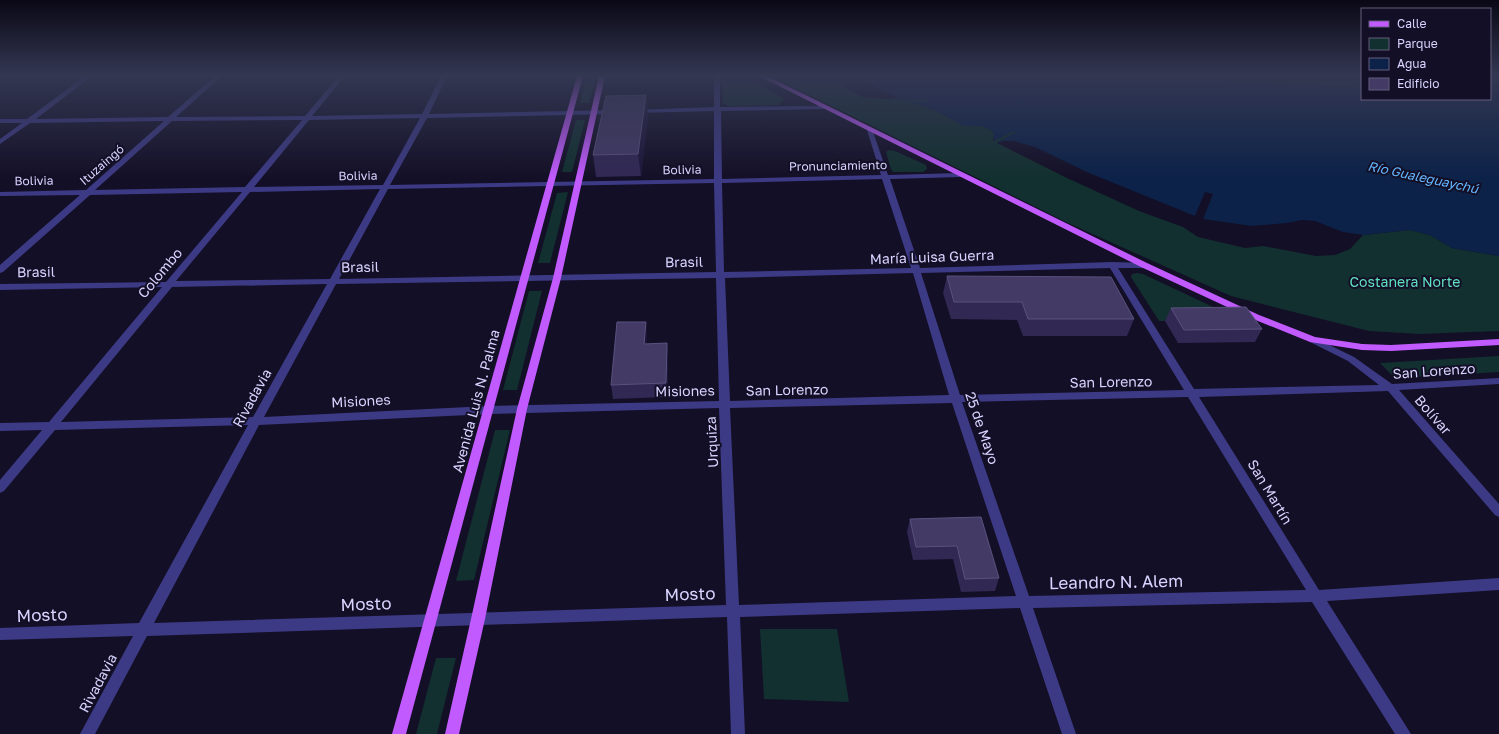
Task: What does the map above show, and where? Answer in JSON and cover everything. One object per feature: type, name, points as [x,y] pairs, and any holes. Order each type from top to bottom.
[{"type":"main road","points":[[830,110],[1144,265],[1256,318],[1313,340],[1362,347],[1391,348],[1499,342]]},
{"type":"main road","points":[[452,734],[478,619],[522,409],[557,278],[594,112]]},
{"type":"main road","name":"Avenida Luis N. Palma","points":[[399,734],[570,113]]},
{"type":"street","points":[[0,142],[45,110]]},
{"type":"street","name":"Ituzaingó","points":[[0,270],[181,110]]},
{"type":"street","name":"Colombo","points":[[0,488],[250,190],[313,110]]},
{"type":"street","name":"Rivadavia","points":[[87,734],[256,421],[427,110]]},
{"type":"street","points":[[0,121],[307,118],[666,110]]},
{"type":"street","name":"Urquiza","points":[[717,110],[717,181],[724,405],[738,734]]},
{"type":"street","name":"25 de Mayo","points":[[870,130],[916,270],[956,400],[1068,734]]},
{"type":"street","name":"Pronunciamiento","points":[[717,181],[960,175]]},
{"type":"street","name":"Bolivia","points":[[0,194],[717,181]]},
{"type":"street","name":"San Martín","points":[[1112,265],[1316,596],[1404,734]]},
{"type":"street","name":"María Luisa Guerra","points":[[721,276],[1144,265]]},
{"type":"street","name":"Brasil","points":[[0,287],[721,276]]},
{"type":"street","name":"Bolívar","points":[[1313,340],[1351,359],[1391,388],[1499,512]]},
{"type":"street","name":"San Lorenzo","points":[[724,405],[1391,388],[1499,380]]},
{"type":"street","name":"Misiones","points":[[0,427],[256,421],[489,410],[724,405]]},
{"type":"street","name":"Leandro N. Alem","points":[[733,611],[1025,602],[1316,596],[1499,584]]},
{"type":"street","name":"Mosto","points":[[0,634],[733,611]]},
{"type":"green space","name":"Costanera Norte","points":[[840,110],[935,110],[964,126],[981,126],[990,129],[994,134],[993,141],[1014,131],[1017,132],[997,143],[1065,177],[1139,211],[1183,227],[1198,237],[1245,248],[1263,246],[1316,256],[1335,255],[1350,249],[1363,235],[1410,230],[1430,235],[1452,248],[1499,256],[1499,331],[1420,334],[1369,331],[1231,296],[1068,223]]},
{"type":"green space","points":[[576,120],[585,120],[572,172],[562,172]]},
{"type":"green space","points":[[889,150],[895,151],[926,165],[927,169],[923,172],[893,172],[886,152]]},
{"type":"green space","points":[[568,192],[550,263],[538,263],[557,193]]},
{"type":"green space","points":[[1132,274],[1143,274],[1243,321],[1159,321],[1131,277]]},
{"type":"green space","points":[[529,291],[542,291],[517,390],[503,390]]},
{"type":"green space","points":[[1499,356],[1499,372],[1395,378],[1380,363]]},
{"type":"green space","points":[[495,430],[510,430],[474,580],[456,581]]},
{"type":"green space","points":[[760,629],[837,629],[849,702],[764,699]]},
{"type":"green space","points":[[436,658],[456,658],[437,734],[416,734]]},
{"type":"water","name":"Río Gualeguaychú","points":[[935,110],[1499,110],[1499,256],[1452,248],[1430,235],[1410,230],[1363,235],[1343,232],[1315,221],[1302,220],[1252,226],[1203,219],[1213,194],[1205,192],[1195,216],[1089,173],[1035,147],[1013,141],[997,143],[1016,132],[1014,131],[994,141],[994,134],[990,129],[981,126],[964,126]]},
{"type":"building","points":[[603,110],[644,110],[638,154],[593,155]]},
{"type":"building","points":[[947,276],[1111,277],[1134,319],[1028,319],[1022,302],[954,302]]},
{"type":"building","points":[[1246,307],[1262,329],[1184,330],[1171,308]]},
{"type":"building","points":[[617,322],[646,322],[644,344],[667,343],[666,383],[611,385]]},
{"type":"building","points":[[981,517],[999,578],[965,579],[957,546],[916,547],[910,519]]}]
